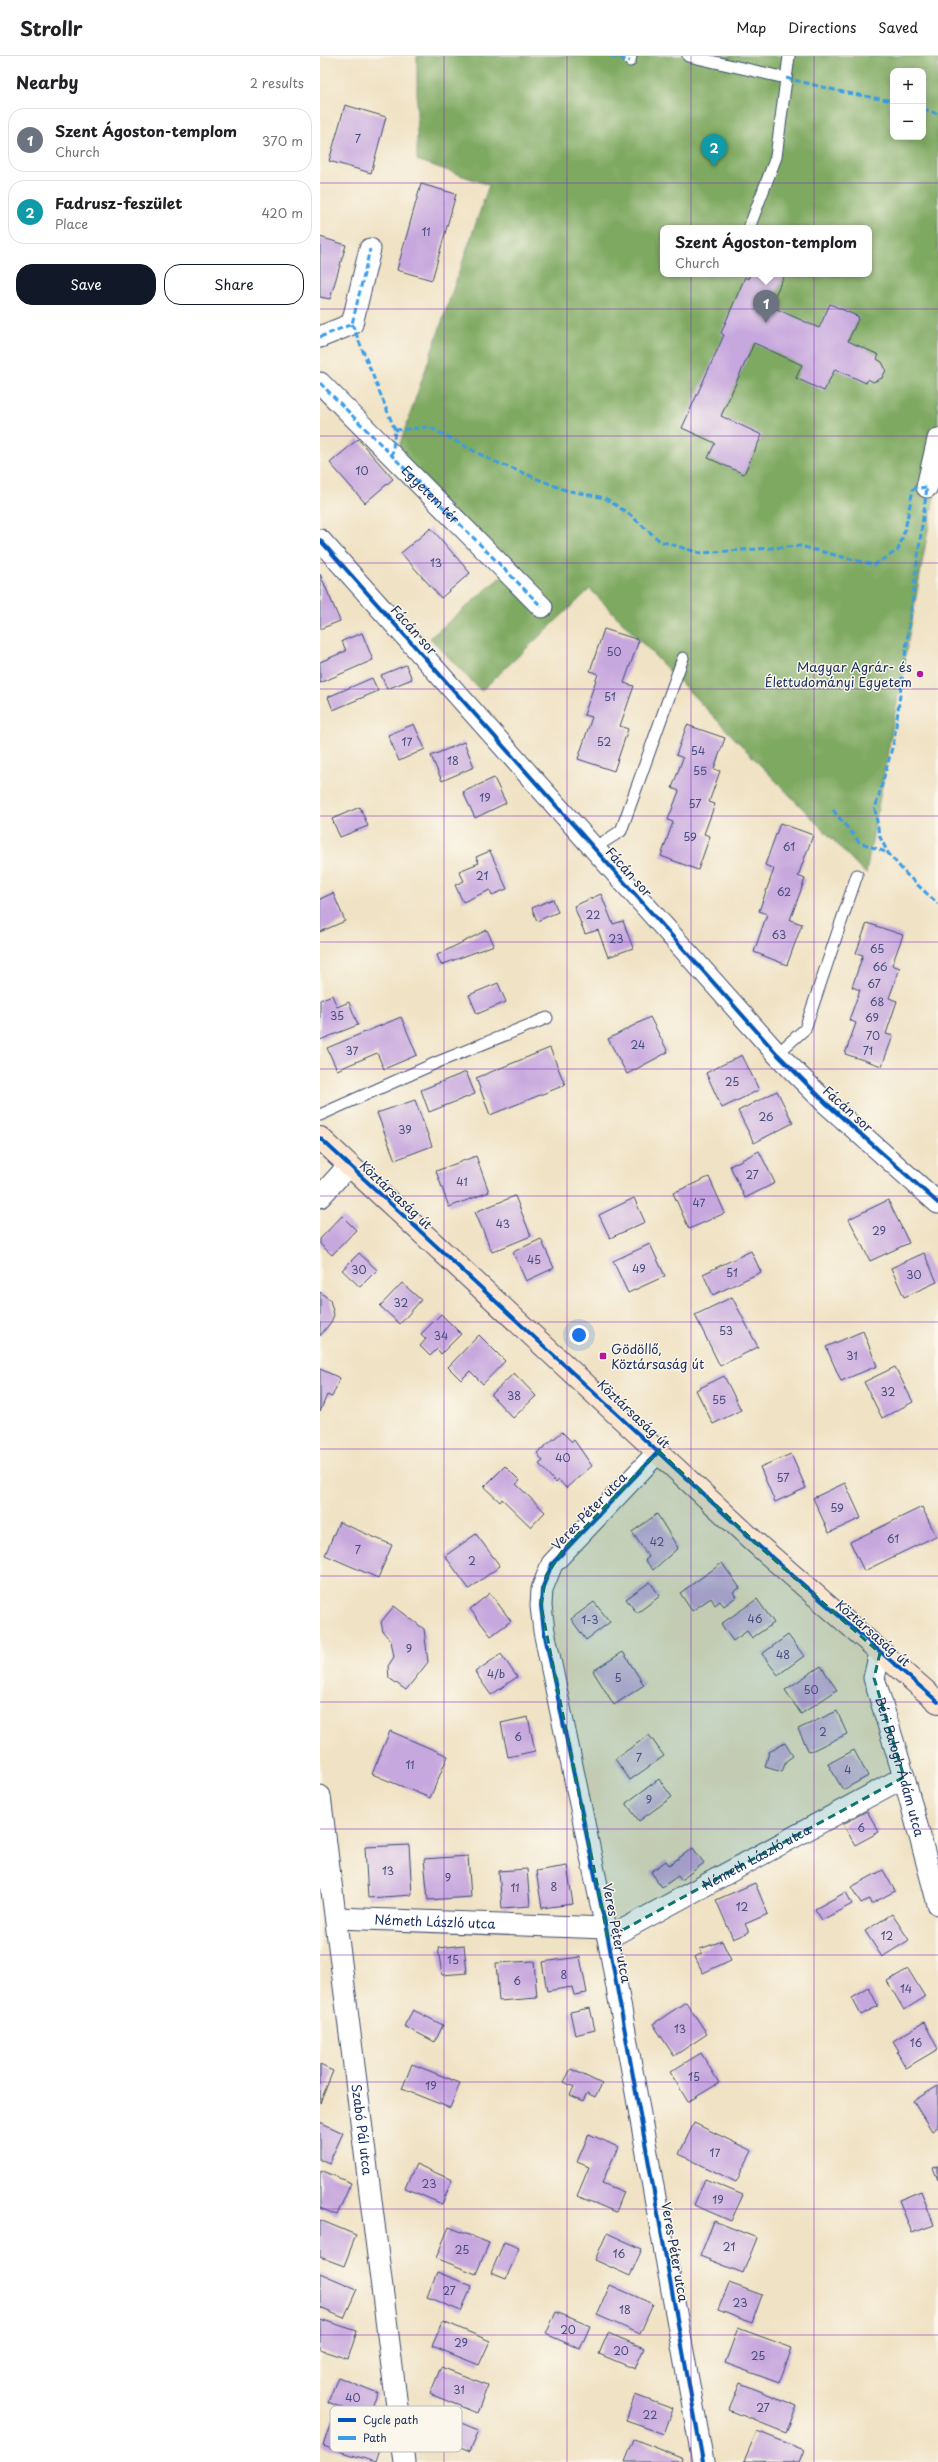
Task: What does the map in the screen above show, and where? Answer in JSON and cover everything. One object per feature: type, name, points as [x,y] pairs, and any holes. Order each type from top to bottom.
[{"type":"main road","name":"Köztársaság út","points":[[320,1138],[660,1451],[760,1547],[938,1702]]},
{"type":"street","points":[[320,337],[352,324],[370,248]]},
{"type":"street","name":"Egyetem tér","points":[[320,383],[542,606]]},
{"type":"street","points":[[927,487],[938,439]]},
{"type":"street","name":"Fácán sor","points":[[320,540],[777,1054],[827,1104],[938,1203]]},
{"type":"street","points":[[320,1197],[349,1165]]},
{"type":"street","name":"Veres Péter utca","points":[[660,1451],[563,1550],[552,1564],[542,1589],[541,1606],[544,1632],[607,1933],[703,2462]]},
{"type":"street","name":"Béri Balogh Ádám utca","points":[[880,1652],[874,1678],[904,1778],[938,1904]]},
{"type":"street","name":"Németh László utca","points":[[330,1906],[607,1933],[904,1778]]},
{"type":"street","name":"Szabó Pál utca","points":[[320,1796],[330,1906],[397,2406]]},
{"type":"street","name":"Szabó Pál utca","points":[[403,2452],[404,2462]]},
{"type":"lane","points":[[688,56],[786,78]]},
{"type":"lane","points":[[750,225],[776,156],[789,56]]},
{"type":"lane","points":[[594,848],[621,831],[684,658]]},
{"type":"lane","points":[[777,1054],[804,1029],[857,875]]},
{"type":"lane","points":[[320,1115],[438,1062],[548,1018]]},
{"type":"highlighted area","points":[[659,1451],[760,1547],[880,1653],[874,1678],[904,1777],[608,1938],[541,1606],[546,1576],[563,1550]]},
{"type":"green space","points":[[417,56],[938,56],[938,475],[866,874],[590,589],[481,691],[430,638],[510,569],[396,455],[489,185],[417,160]]},
{"type":"building","points":[[345,105],[386,117],[371,173],[329,161]]},
{"type":"building","points":[[421,184],[456,194],[432,280],[397,270]]},
{"type":"building","points":[[320,237],[346,245],[330,299],[320,297]]},
{"type":"building","points":[[745,277],[748,279],[749,277],[784,277],[770,306],[819,328],[830,304],[859,317],[848,341],[879,355],[877,359],[882,362],[886,370],[882,378],[873,382],[868,379],[866,383],[835,369],[824,391],[796,378],[802,365],[754,343],[721,416],[762,435],[744,474],[708,458],[715,443],[682,428],[724,335],[721,333]]},
{"type":"building","points":[[358,439],[393,479],[365,503],[330,463]]},
{"type":"building","points":[[431,528],[470,573],[441,598],[401,553]]},
{"type":"building","points":[[320,574],[340,621],[320,629]]},
{"type":"building","points":[[604,629],[639,640],[624,683],[634,686],[620,726],[628,729],[614,771],[578,759],[592,717],[584,715],[598,674],[590,671]]},
{"type":"building","points":[[362,633],[373,660],[320,683],[320,662],[346,651],[342,641]]},
{"type":"building","points":[[406,665],[412,679],[387,689],[381,675]]},
{"type":"building","points":[[372,678],[378,691],[333,710],[328,697]]},
{"type":"building","points":[[414,724],[425,749],[399,761],[388,735]]},
{"type":"building","points":[[687,725],[725,738],[714,769],[720,771],[709,802],[715,804],[704,834],[710,836],[698,870],[661,856],[673,822],[668,820],[679,791],[672,788],[683,758],[676,755]]},
{"type":"building","points":[[464,742],[474,767],[442,781],[431,756]]},
{"type":"building","points":[[494,778],[506,803],[475,818],[463,792]]},
{"type":"building","points":[[360,807],[368,826],[340,837],[332,819]]},
{"type":"building","points":[[780,823],[813,835],[798,876],[805,879],[790,920],[802,924],[787,965],[754,952],[767,914],[759,911],[774,869],[765,865]]},
{"type":"building","points":[[490,851],[507,889],[492,895],[490,890],[463,902],[455,885],[464,881],[459,871],[479,863],[476,857]]},
{"type":"building","points":[[333,893],[345,921],[320,932],[320,899]]},
{"type":"building","points":[[601,894],[613,924],[623,921],[633,948],[608,957],[598,930],[585,934],[574,906]]},
{"type":"building","points":[[553,899],[558,912],[537,921],[532,908]]},
{"type":"building","points":[[867,923],[903,935],[892,965],[900,968],[889,998],[897,1001],[886,1034],[893,1036],[882,1066],[845,1054],[856,1023],[849,1020],[860,990],[852,987],[863,955],[856,953]]},
{"type":"building","points":[[487,930],[494,945],[441,965],[437,955]]},
{"type":"building","points":[[498,983],[506,1002],[477,1014],[469,995]]},
{"type":"building","points":[[332,995],[337,1007],[349,1002],[358,1025],[320,1040],[320,1000]]},
{"type":"building","points":[[401,1017],[417,1055],[384,1069],[377,1053],[337,1070],[327,1048]]},
{"type":"building","points":[[650,1017],[668,1052],[627,1074],[608,1039]]},
{"type":"building","points":[[550,1048],[565,1085],[490,1115],[476,1078]]},
{"type":"building","points":[[742,1055],[759,1090],[722,1108],[706,1073]]},
{"type":"building","points":[[466,1072],[475,1094],[429,1112],[421,1090]]},
{"type":"building","points":[[777,1091],[793,1123],[754,1143],[738,1111]]},
{"type":"building","points":[[415,1100],[432,1146],[395,1160],[377,1113]]},
{"type":"building","points":[[759,1151],[775,1183],[745,1198],[730,1166]]},
{"type":"building","points":[[476,1156],[489,1192],[449,1207],[436,1171]]},
{"type":"building","points":[[709,1177],[725,1213],[689,1229],[673,1193]]},
{"type":"building","points":[[515,1196],[531,1236],[492,1252],[475,1212]]},
{"type":"building","points":[[634,1198],[645,1222],[610,1238],[599,1215]]},
{"type":"building","points":[[888,1200],[909,1243],[870,1261],[849,1219]]},
{"type":"building","points":[[342,1216],[356,1230],[332,1255],[320,1244],[320,1239]]},
{"type":"building","points":[[541,1239],[554,1268],[526,1281],[513,1252]]},
{"type":"building","points":[[650,1244],[665,1276],[628,1293],[613,1261]]},
{"type":"building","points":[[751,1251],[761,1272],[713,1295],[703,1274]]},
{"type":"building","points":[[359,1253],[377,1270],[360,1287],[342,1270]]},
{"type":"building","points":[[924,1253],[937,1282],[904,1297],[891,1268]]},
{"type":"building","points":[[402,1283],[421,1300],[400,1324],[380,1306]]},
{"type":"building","points":[[320,1292],[330,1300],[334,1315],[331,1322],[320,1336]]},
{"type":"building","points":[[732,1297],[758,1347],[720,1366],[695,1315]]},
{"type":"building","points":[[441,1314],[461,1334],[441,1354],[437,1349],[430,1356],[420,1346],[426,1339],[421,1334]]},
{"type":"building","points":[[863,1331],[877,1366],[841,1381],[826,1347]]},
{"type":"building","points":[[479,1335],[505,1361],[483,1384],[470,1371],[461,1380],[448,1367]]},
{"type":"building","points":[[895,1367],[913,1402],[882,1418],[864,1382]]},
{"type":"building","points":[[320,1369],[340,1378],[332,1397],[327,1395],[320,1412]]},
{"type":"building","points":[[514,1373],[536,1396],[513,1418],[491,1395]]},
{"type":"building","points":[[724,1376],[741,1410],[713,1424],[696,1390]]},
{"type":"building","points":[[562,1432],[572,1442],[574,1440],[592,1466],[566,1488],[559,1480],[556,1483],[539,1464],[543,1461],[537,1453]]},
{"type":"building","points":[[791,1454],[806,1488],[775,1502],[760,1467]]},
{"type":"building","points":[[505,1466],[520,1481],[516,1484],[545,1512],[531,1527],[502,1499],[500,1502],[484,1487]]},
{"type":"building","points":[[845,1483],[861,1518],[829,1533],[813,1498]]},
{"type":"building","points":[[922,1507],[936,1536],[864,1571],[850,1542]]},
{"type":"building","points":[[657,1514],[678,1548],[653,1570],[645,1560],[649,1557],[632,1532]]},
{"type":"building","points":[[339,1522],[392,1545],[378,1578],[325,1555]]},
{"type":"building","points":[[476,1534],[500,1566],[469,1589],[445,1556]]},
{"type":"building","points":[[722,1563],[740,1588],[733,1592],[736,1597],[724,1606],[720,1601],[715,1605],[711,1598],[692,1611],[680,1593]]},
{"type":"building","points":[[650,1582],[660,1596],[637,1613],[626,1599]]},
{"type":"building","points":[[490,1593],[511,1621],[491,1636],[470,1609]]},
{"type":"building","points":[[757,1599],[774,1623],[752,1638],[747,1631],[733,1641],[721,1624]]},
{"type":"building","points":[[594,1602],[610,1622],[586,1640],[571,1619]]},
{"type":"building","points":[[394,1606],[424,1629],[428,1662],[406,1690],[389,1678],[388,1666],[394,1657],[391,1641],[383,1632],[381,1622]]},
{"type":"building","points":[[788,1635],[804,1656],[778,1675],[762,1654]]},
{"type":"building","points":[[623,1652],[644,1685],[614,1705],[593,1671]]},
{"type":"building","points":[[501,1654],[517,1677],[491,1695],[475,1672]]},
{"type":"building","points":[[821,1666],[837,1690],[801,1714],[785,1690]]},
{"type":"building","points":[[837,1711],[847,1734],[809,1752],[798,1729]]},
{"type":"building","points":[[528,1717],[535,1751],[508,1757],[501,1723]]},
{"type":"building","points":[[390,1731],[448,1756],[430,1798],[372,1774]]},
{"type":"building","points":[[649,1735],[664,1756],[630,1780],[615,1759]]},
{"type":"building","points":[[785,1743],[793,1756],[786,1761],[782,1772],[765,1767],[769,1752]]},
{"type":"building","points":[[854,1750],[868,1776],[843,1790],[828,1764]]},
{"type":"building","points":[[659,1779],[672,1797],[639,1821],[626,1803]]},
{"type":"building","points":[[867,1811],[879,1832],[855,1845],[843,1824]]},
{"type":"building","points":[[409,1845],[412,1895],[368,1898],[365,1847]]},
{"type":"building","points":[[693,1848],[704,1863],[681,1880],[678,1876],[662,1887],[651,1872],[666,1861],[669,1865]]},
{"type":"building","points":[[468,1856],[471,1897],[428,1900],[424,1859]]},
{"type":"building","points":[[567,1866],[573,1904],[542,1908],[536,1871]]},
{"type":"building","points":[[527,1869],[530,1906],[502,1908],[499,1871]]},
{"type":"building","points":[[883,1870],[895,1891],[871,1904],[869,1899],[861,1903],[851,1887]]},
{"type":"building","points":[[755,1883],[768,1914],[745,1924],[749,1932],[733,1939],[716,1900]]},
{"type":"building","points":[[846,1892],[852,1904],[822,1920],[815,1909]]},
{"type":"building","points":[[892,1914],[909,1940],[882,1957],[865,1931]]},
{"type":"building","points":[[722,1941],[731,1960],[703,1973],[695,1957],[702,1953],[700,1949]]},
{"type":"building","points":[[464,1945],[467,1973],[442,1975],[438,1948]]},
{"type":"building","points":[[580,1957],[587,1993],[574,1995],[572,1987],[547,1991],[542,1962]]},
{"type":"building","points":[[534,1961],[537,1998],[499,2001],[496,1963]]},
{"type":"building","points":[[908,1969],[925,1997],[904,2010],[887,1981]]},
{"type":"building","points":[[869,1988],[878,2006],[861,2015],[852,1998]]},
{"type":"building","points":[[686,2002],[707,2034],[674,2056],[653,2024]]},
{"type":"building","points":[[590,2008],[595,2030],[575,2035],[570,2012]]},
{"type":"building","points":[[413,2010],[443,2025],[435,2042],[404,2026]]},
{"type":"building","points":[[924,2022],[938,2049],[906,2068],[893,2041]]},
{"type":"building","points":[[701,2053],[719,2083],[688,2102],[670,2072]]},
{"type":"building","points":[[412,2064],[460,2083],[450,2108],[402,2089]]},
{"type":"building","points":[[320,2065],[333,2071],[320,2103]]},
{"type":"building","points":[[571,2069],[602,2084],[595,2097],[587,2093],[583,2101],[570,2095],[574,2087],[564,2082]]},
{"type":"building","points":[[938,2086],[938,2127],[932,2131],[913,2101]]},
{"type":"building","points":[[320,2122],[343,2133],[329,2163],[320,2159]]},
{"type":"building","points":[[694,2123],[752,2151],[736,2182],[679,2154]]},
{"type":"building","points":[[589,2134],[618,2147],[602,2183],[624,2192],[616,2212],[577,2196],[589,2167],[577,2162]]},
{"type":"building","points":[[416,2164],[452,2180],[442,2204],[405,2188]]},
{"type":"building","points":[[938,2166],[938,2180],[933,2168]]},
{"type":"building","points":[[320,2170],[351,2183],[337,2215],[320,2208]]},
{"type":"building","points":[[705,2179],[743,2195],[731,2221],[694,2205]]},
{"type":"building","points":[[921,2191],[934,2225],[912,2233],[899,2200]]},
{"type":"building","points":[[320,2220],[356,2235],[344,2266],[320,2257]]},
{"type":"building","points":[[714,2221],[757,2238],[743,2273],[700,2256]]},
{"type":"building","points":[[449,2227],[489,2243],[476,2274],[436,2258]]},
{"type":"building","points":[[607,2233],[642,2249],[630,2276],[595,2260]]},
{"type":"building","points":[[504,2242],[519,2248],[506,2279],[491,2273]]},
{"type":"building","points":[[437,2272],[472,2286],[461,2311],[427,2297]]},
{"type":"building","points":[[320,2273],[357,2289],[344,2318],[320,2308]]},
{"type":"building","points":[[729,2283],[762,2295],[752,2323],[718,2310]]},
{"type":"building","points":[[610,2285],[653,2304],[640,2334],[597,2315]]},
{"type":"building","points":[[556,2312],[590,2326],[580,2349],[546,2334]]},
{"type":"building","points":[[320,2319],[357,2331],[348,2359],[320,2350]]},
{"type":"building","points":[[443,2321],[490,2341],[479,2365],[432,2346]]},
{"type":"building","points":[[738,2328],[792,2348],[779,2383],[725,2363]]},
{"type":"building","points":[[608,2333],[644,2348],[635,2369],[599,2354]]},
{"type":"building","points":[[441,2367],[488,2385],[477,2413],[430,2394]]},
{"type":"building","points":[[338,2377],[378,2393],[372,2406],[338,2406],[328,2402]]},
{"type":"building","points":[[740,2383],[797,2406],[786,2433],[729,2410]]},
{"type":"building","points":[[635,2395],[673,2409],[664,2434],[626,2421]]},
{"type":"building","points":[[462,2423],[479,2430],[470,2451],[462,2448]]},
{"type":"building","points":[[330,2425],[330,2448],[323,2446]]},
{"type":"building","points":[[757,2431],[804,2450],[799,2462],[744,2461]]},
{"type":"building","points":[[634,2439],[682,2458],[681,2462],[625,2462]]},
{"type":"building","points":[[342,2452],[378,2452],[375,2462]]},
{"type":"marked path","points":[[611,56],[630,61]]},
{"type":"marked path","points":[[786,78],[847,93],[890,100]]},
{"type":"marked path","points":[[926,110],[938,114]]},
{"type":"marked path","points":[[320,337],[352,324],[370,249]]},
{"type":"marked path","points":[[352,324],[395,430],[392,457]]},
{"type":"marked path","points":[[320,383],[542,607]]},
{"type":"marked path","points":[[395,430],[429,427],[491,460],[565,490],[605,498],[629,514],[660,541],[700,553],[800,546],[874,565],[898,550],[905,530],[913,489],[927,487],[894,741],[875,809],[879,835],[888,853],[907,875],[938,904]]},
{"type":"marked path","points":[[833,810],[859,842],[888,853]]},
{"type":"cycle path","points":[[320,540],[777,1054],[827,1104],[938,1203]]},
{"type":"cycle path","points":[[320,1138],[760,1547],[938,1702]]},
{"type":"cycle path","points":[[659,1451],[552,1564],[542,1589],[541,1606],[544,1631],[608,1938],[703,2462]]},
{"type":"place","name":"Fadrusz-feszület","points":[[714,167]]},
{"type":"place","name":"Szent Ágoston-templom","points":[[766,323]]},
{"type":"place","name":"Magyar Agrár- és Élettudományi Egyetem","points":[[920,674]]},
{"type":"place","name":"Gödöllő, Köztársaság út","points":[[603,1356]]}]
